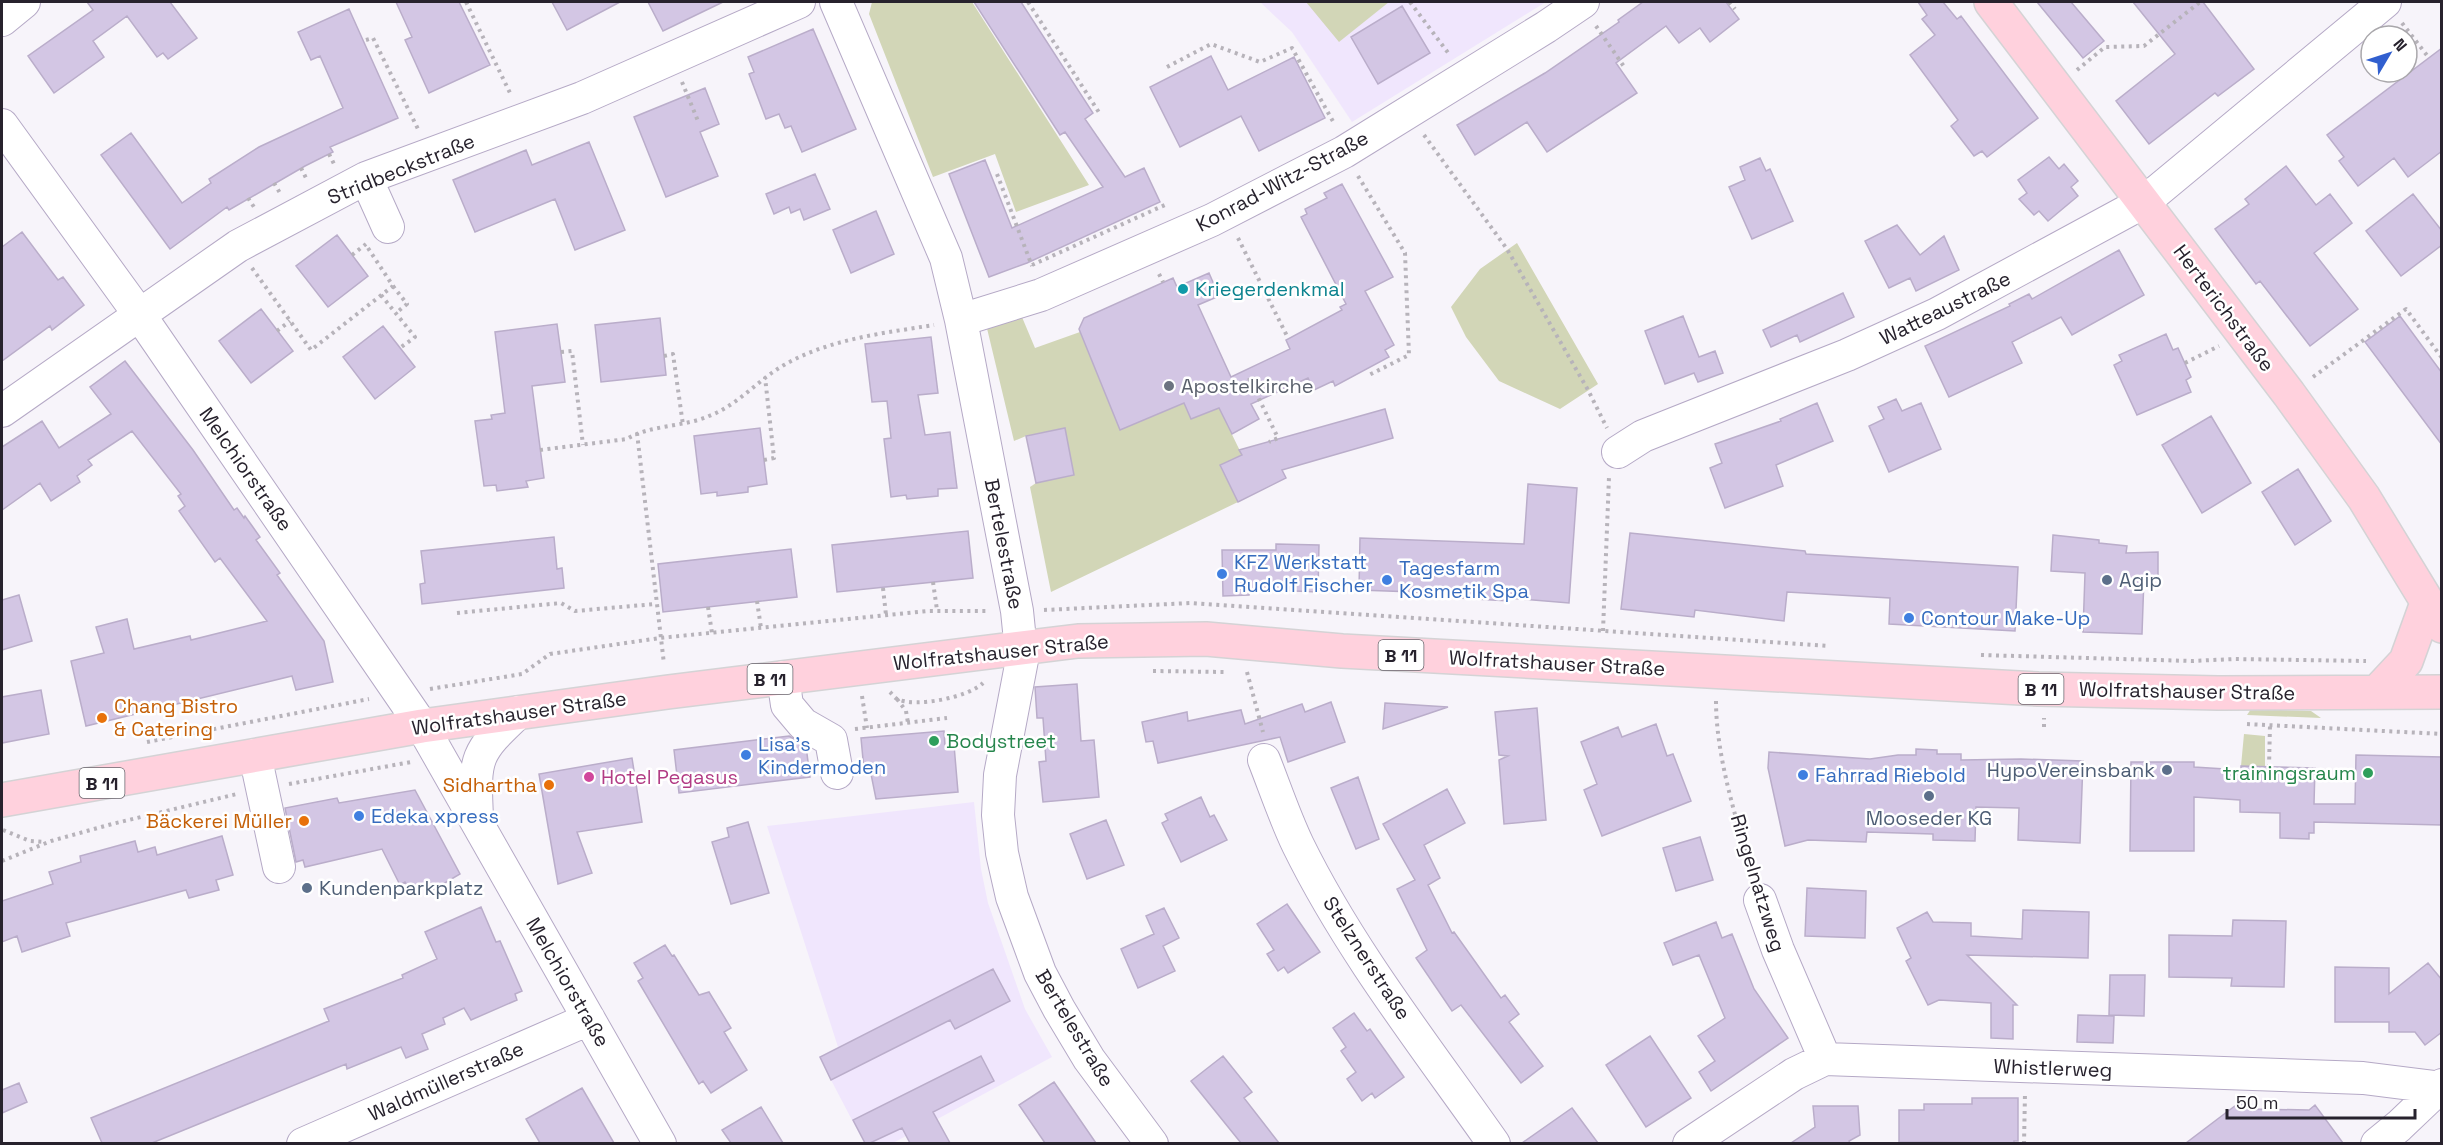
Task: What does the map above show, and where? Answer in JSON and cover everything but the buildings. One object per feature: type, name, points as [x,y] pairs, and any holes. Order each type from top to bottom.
[{"type":"main road","name":"Herterichstraße","points":[[1991,2],[2289,393],[2364,498],[2434,614]]},
{"type":"main road","points":[[2378,691],[2406,661],[2434,614]]},
{"type":"main road","name":"Wolfratshauser Straße","points":[[2,800],[519,711],[1021,646],[1078,641],[1206,639],[1342,651],[2038,689],[2218,693],[2442,692]]},
{"type":"street","points":[[2,20],[24,2]]},
{"type":"street","name":"Stridbeckstraße","points":[[2,411],[238,246],[366,178],[582,98],[799,2]]},
{"type":"street","name":"Bertelestraße","points":[[836,2],[946,258],[961,320],[1017,611],[1021,646],[1022,669],[1000,775],[998,814],[1002,853],[1012,897],[1036,963],[1059,1009],[1089,1059],[1152,1143]]},
{"type":"street","name":"Konrad-Witz-Straße","points":[[961,320],[1041,295],[1226,213],[1347,150],[1582,2]]},
{"type":"street","name":"Watteaustraße","points":[[1618,452],[1642,436],[1847,355],[1937,314],[2144,202],[2385,2]]},
{"type":"street","name":"Melchiorstraße","points":[[2,125],[140,314],[422,726],[660,1143]]},
{"type":"street","points":[[366,178],[372,235]]},
{"type":"street","points":[[783,677],[787,705],[803,724],[831,740],[837,773]]},
{"type":"street","name":"Melchiorstraße","points":[[477,821],[475,769],[482,751],[519,711]]},
{"type":"street","points":[[255,756],[279,867]]},
{"type":"street","name":"Stelznerstraße","points":[[1264,760],[1297,843],[1327,900],[1376,976],[1494,1143]]},
{"type":"street","name":"Ringelnatzweg","points":[[1760,900],[1778,951],[1825,1059]]},
{"type":"street","name":"Waldmüllerstraße","points":[[303,1143],[590,1019]]},
{"type":"street","name":"Whistlerweg","points":[[1689,1143],[1794,1074],[1825,1059],[2363,1078],[2441,1087]]},
{"type":"street","points":[[2377,1143],[2400,1126],[2441,1087]]},
{"type":"path","points":[[466,2],[523,120]]},
{"type":"path","points":[[1028,2],[1100,114]]},
{"type":"path","points":[[1410,2],[1466,76]]},
{"type":"path","points":[[1582,2],[1625,68]]},
{"type":"path","points":[[1729,2],[1735,9]]},
{"type":"path","points":[[2056,87],[2105,47],[2144,46],[2200,2]]},
{"type":"path","points":[[2385,2],[2430,58]]},
{"type":"path","points":[[366,40],[373,38],[431,155]]},
{"type":"path","points":[[1167,67],[1211,44],[1260,62],[1292,48],[1405,253],[1409,356],[1366,376]]},
{"type":"path","points":[[672,59],[698,122]]},
{"type":"path","points":[[1409,111],[1429,143],[1507,249],[1588,390],[1618,452],[1610,473],[1603,631]]},
{"type":"path","points":[[997,174],[1041,295]]},
{"type":"path","points":[[1032,265],[1167,204]]},
{"type":"path","points":[[1226,213],[1287,336]]},
{"type":"path","points":[[352,255],[372,235],[393,286],[407,304],[396,313]]},
{"type":"path","points":[[238,246],[311,350],[393,286]]},
{"type":"path","points":[[381,295],[415,337],[400,348]]},
{"type":"path","points":[[2289,393],[2406,309],[2442,358]]},
{"type":"path","points":[[540,450],[627,439],[637,433],[683,425],[711,416],[765,377],[812,351],[880,333],[961,320]]},
{"type":"path","points":[[277,331],[290,321]]},
{"type":"path","points":[[2185,363],[2225,344]]},
{"type":"path","points":[[561,352],[572,351],[583,445]]},
{"type":"path","points":[[664,356],[673,354],[683,425]]},
{"type":"path","points":[[764,460],[774,458],[765,377]]},
{"type":"path","points":[[1248,378],[1278,438],[1269,442]]},
{"type":"path","points":[[637,433],[655,604],[668,692]]},
{"type":"path","points":[[933,582],[937,610]]},
{"type":"path","points":[[883,588],[886,615]]},
{"type":"path","points":[[757,601],[761,628]]},
{"type":"path","points":[[457,613],[561,603],[575,611],[655,604]]},
{"type":"path","points":[[401,694],[522,674],[550,654],[660,638],[937,610],[1017,611],[1191,603],[1837,647]]},
{"type":"path","points":[[708,606],[712,633]]},
{"type":"path","points":[[1974,654],[2192,661],[2235,658],[2406,661]]},
{"type":"path","points":[[1247,672],[1266,746],[1264,760]]},
{"type":"path","points":[[897,699],[912,701],[946,699],[975,691],[987,678]]},
{"type":"path","points":[[889,692],[906,711],[908,723]]},
{"type":"path","points":[[862,695],[867,728]]},
{"type":"path","points":[[137,744],[369,699]]},
{"type":"path","name":"Ringelnatzweg","points":[[1716,701],[1725,769],[1741,837],[1760,900]]},
{"type":"path","points":[[848,730],[947,718]]},
{"type":"path","points":[[2044,718],[2044,727]]},
{"type":"path","points":[[2269,767],[2270,725]]},
{"type":"path","points":[[2,829],[30,841],[39,843],[51,841],[2,861]]},
{"type":"path","points":[[2024,1143],[2026,1067]]},
{"type":"shaded area","points":[[1260,2],[1546,2],[1352,122],[1292,32]]},
{"type":"shaded area","points":[[974,802],[981,869],[988,903],[1025,1009],[1052,1057],[893,1143],[864,1143],[819,1057],[838,1047],[767,826]]},
{"type":"green space","points":[[872,2],[972,2],[1089,185],[1016,212],[995,154],[933,177],[869,14]]},
{"type":"green space","points":[[1306,2],[1389,2],[1339,42]]},
{"type":"green space","points":[[1517,243],[1598,384],[1560,409],[1499,381],[1466,337],[1451,307],[1480,269]]},
{"type":"green space","points":[[1019,310],[1035,348],[1080,332],[1121,429],[1184,403],[1191,419],[1219,408],[1242,455],[1220,466],[1238,502],[1051,592],[1030,487],[1036,483],[1074,475],[1064,428],[1026,436],[1014,441],[985,320]]},
{"type":"green space","points":[[2251,709],[2311,711],[2321,718],[2247,715]]},
{"type":"green space","points":[[2244,734],[2265,736],[2265,767],[2241,766]]},
{"type":"place","name":"Kriegerdenkmal","points":[[1183,289]]},
{"type":"place","name":"Apostelkirche","points":[[1169,386]]},
{"type":"place","name":"KFZ Werkstatt Rudolf Fischer","points":[[1222,574]]},
{"type":"place","name":"Tagesfarm Kosmetik Spa","points":[[1387,580]]},
{"type":"place","name":"Agip","points":[[2107,580]]},
{"type":"place","name":"Contour Make-Up","points":[[1909,618]]},
{"type":"place","name":"Chang Bistro & Catering","points":[[102,718]]},
{"type":"place","name":"Bodystreet","points":[[934,741]]},
{"type":"place","name":"Lisa's Kindermoden","points":[[746,755]]},
{"type":"place","name":"HypoVereinsbank","points":[[2167,770]]},
{"type":"place","name":"trainingsraum","points":[[2368,773]]},
{"type":"place","name":"Fahrrad Riebold","points":[[1803,775]]},
{"type":"place","name":"Hotel Pegasus","points":[[589,777]]},
{"type":"place","name":"Sidhartha","points":[[549,785]]},
{"type":"place","name":"Mooseder KG","points":[[1929,796]]},
{"type":"place","name":"Edeka xpress","points":[[359,816]]},
{"type":"place","name":"Bäckerei Müller","points":[[304,821]]},
{"type":"place","name":"Kundenparkplatz","points":[[307,888]]}]
